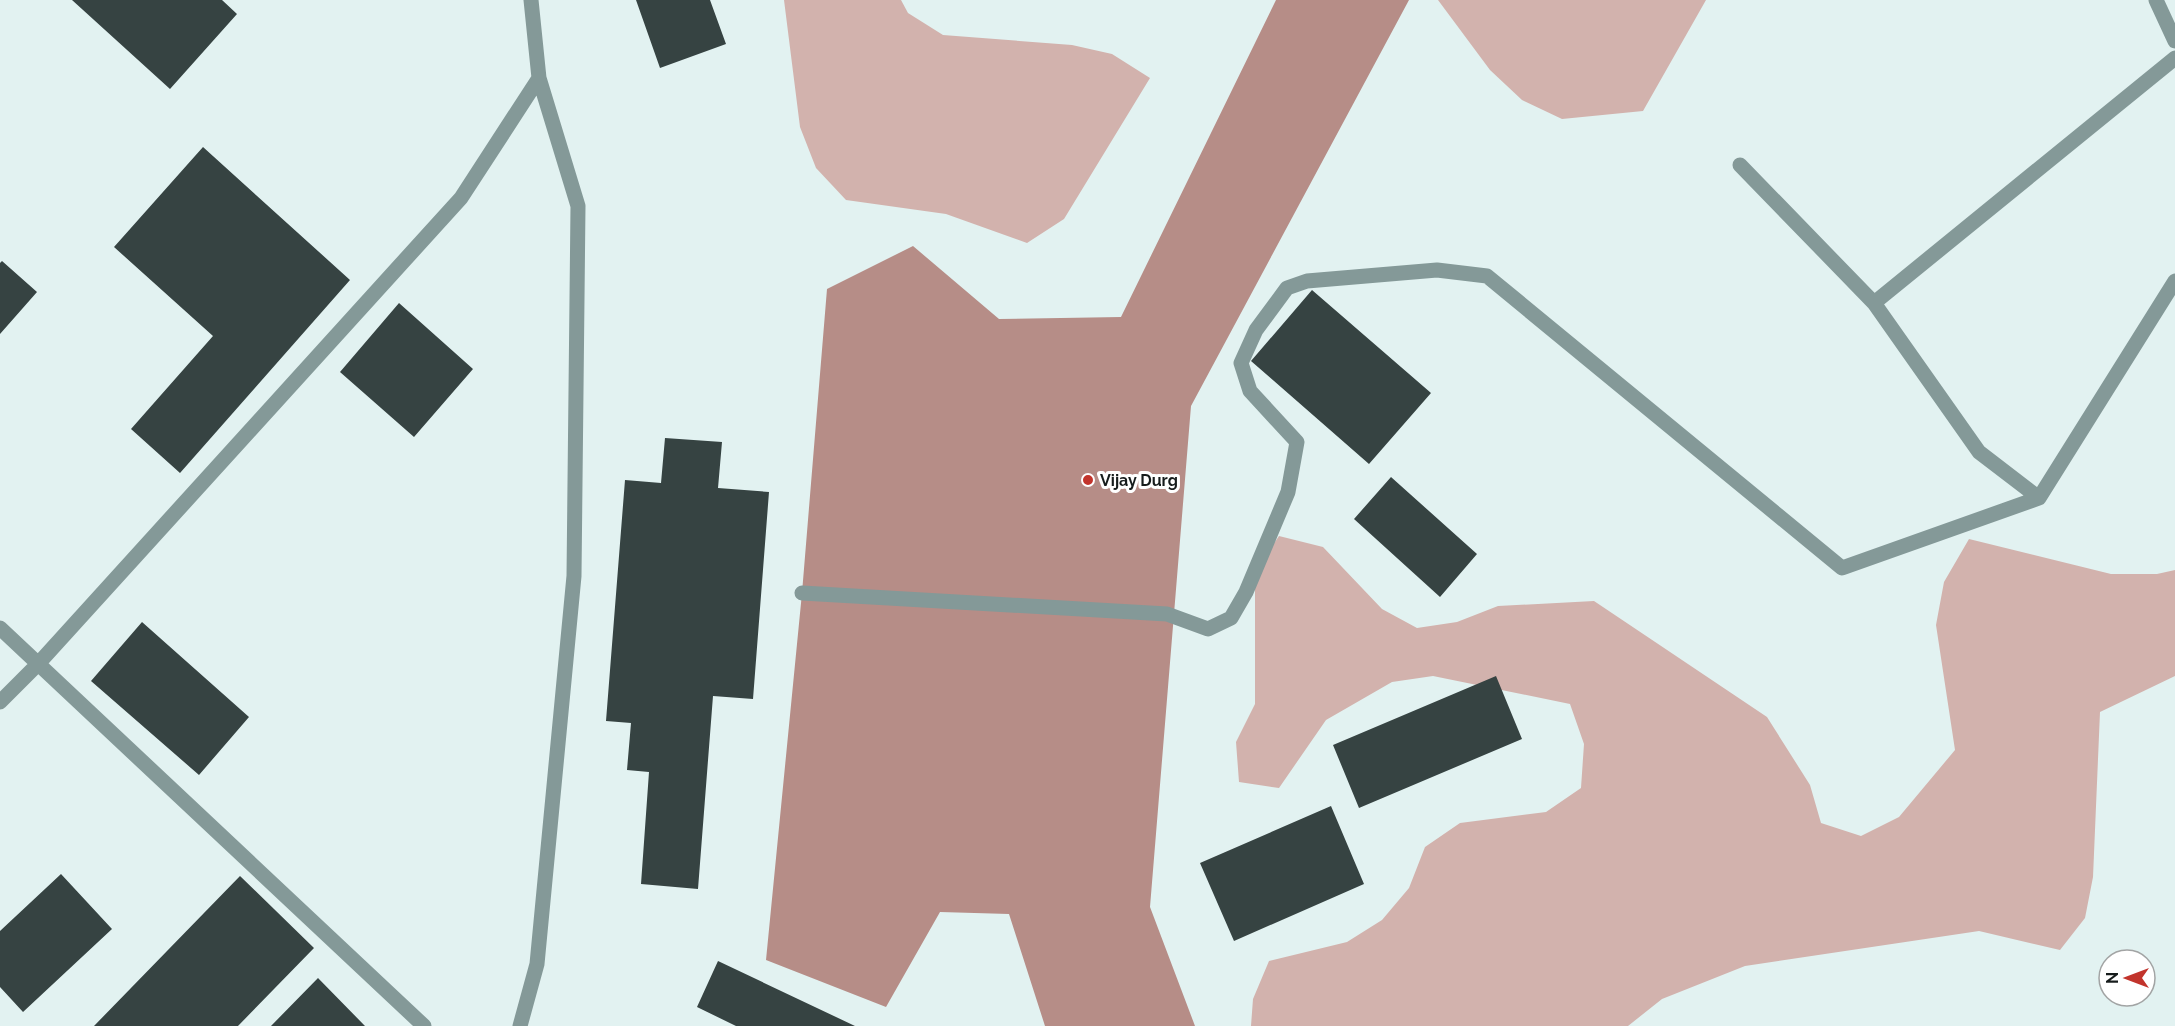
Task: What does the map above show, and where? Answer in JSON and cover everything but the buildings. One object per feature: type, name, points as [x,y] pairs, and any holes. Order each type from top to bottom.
[{"type":"lane","points":[[520,1026],[537,964],[574,576],[578,206],[539,78],[531,0]]},
{"type":"lane","points":[[2156,0],[2175,41]]},
{"type":"lane","points":[[1874,303],[2175,58]]},
{"type":"lane","points":[[0,702],[38,664],[461,198],[539,78]]},
{"type":"lane","points":[[1740,165],[1874,303],[1979,452],[2038,498]]},
{"type":"lane","points":[[802,593],[1167,614],[1208,628],[1231,618],[1246,592],[1288,492],[1297,442],[1250,391],[1241,363],[1256,330],[1287,288],[1307,281],[1437,270],[1487,276],[1842,568],[2038,498],[2175,281]]},
{"type":"lane","points":[[0,628],[424,1026]]},
{"type":"shaded area","points":[[784,0],[901,0],[908,13],[943,35],[1072,45],[1112,54],[1150,78],[1064,219],[1027,243],[946,214],[846,200],[816,168],[800,127]]},
{"type":"shaded area","points":[[1276,0],[1409,0],[1191,406],[1150,907],[1195,1026],[1045,1026],[1009,914],[940,912],[886,1007],[766,960],[802,593],[827,289],[913,246],[999,319],[1121,317]]},
{"type":"shaded area","points":[[1438,0],[1706,0],[1643,111],[1562,119],[1522,100],[1490,70]]},
{"type":"shaded area","points":[[1279,536],[1323,547],[1382,609],[1417,628],[1457,622],[1498,606],[1594,601],[1767,717],[1810,785],[1821,823],[1861,836],[1899,817],[1955,750],[1936,625],[1944,582],[1969,539],[2111,574],[2157,574],[2175,570],[2175,676],[2100,712],[2093,877],[2085,918],[2060,950],[1979,931],[1745,966],[1662,999],[1628,1026],[1251,1026],[1253,999],[1269,961],[1347,942],[1382,920],[1409,888],[1425,847],[1460,823],[1546,812],[1581,788],[1584,744],[1570,704],[1433,676],[1392,682],[1326,720],[1279,788],[1239,782],[1236,742],[1255,704],[1255,571]]},
{"type":"place","name":"Vijay Durg","points":[[1088,480]]}]
